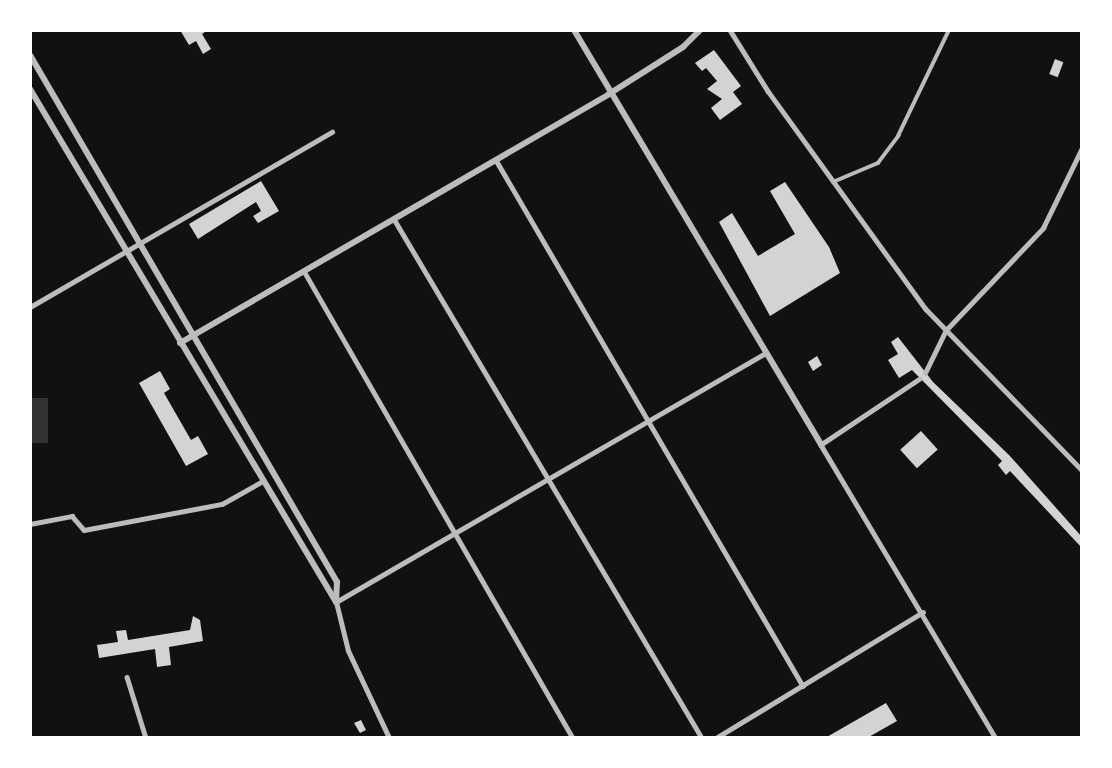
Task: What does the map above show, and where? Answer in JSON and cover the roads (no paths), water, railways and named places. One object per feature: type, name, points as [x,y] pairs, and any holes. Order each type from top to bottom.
[{"type":"street","points":[[574,30],[996,738]]},
{"type":"street","points":[[180,343],[610,94],[683,47],[700,30]]},
{"type":"street","points":[[730,30],[833,182],[946,330],[1082,470]]},
{"type":"street","points":[[833,182],[877,163],[898,136],[949,30]]},
{"type":"street","points":[[30,55],[337,582],[336,602],[348,651],[389,738]]},
{"type":"street","points":[[30,89],[261,482],[336,602]]},
{"type":"street","points":[[35,98],[51,91]]},
{"type":"street","points":[[30,307],[124,250],[332,132]]},
{"type":"street","points":[[925,373],[946,330],[1033,241],[1082,148]]},
{"type":"street","points":[[496,160],[644,420],[803,686]]},
{"type":"street","points":[[394,219],[702,738]]},
{"type":"street","points":[[304,271],[456,530],[573,738]]},
{"type":"street","points":[[336,602],[644,420],[765,353]]},
{"type":"street","points":[[821,445],[920,379]]},
{"type":"street","points":[[30,524],[72,516],[84,530],[222,504],[261,482]]},
{"type":"street","points":[[716,738],[923,612]]},
{"type":"street","points":[[127,677],[146,738]]}]
